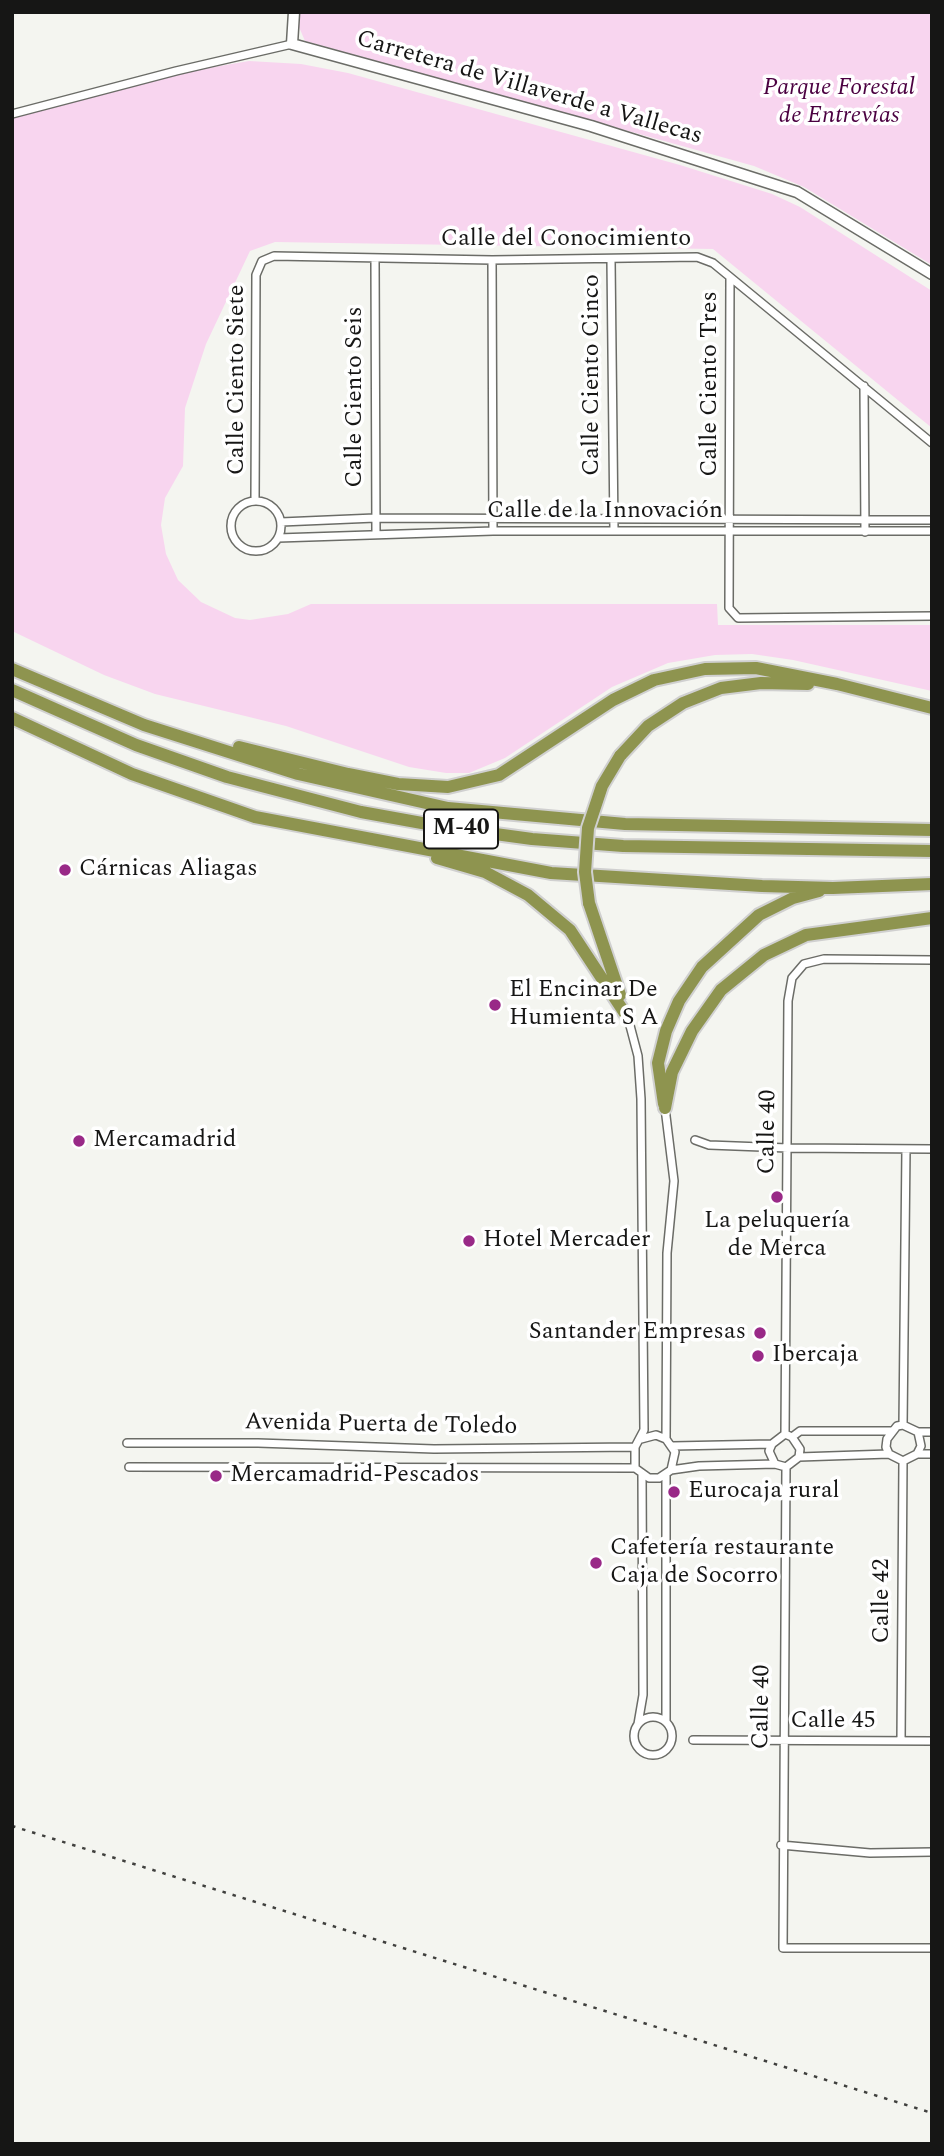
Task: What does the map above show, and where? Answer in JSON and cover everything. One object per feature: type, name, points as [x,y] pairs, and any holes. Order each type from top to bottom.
[{"type":"highway","points":[[144,725],[348,774],[398,784],[448,787],[499,775],[612,701],[654,680],[705,669],[756,668],[836,684],[932,708]]},
{"type":"highway","name":"M-40","points":[[15,670],[144,725],[298,774],[448,808],[625,824],[932,830]]},
{"type":"highway","points":[[628,1018],[589,903],[585,872],[588,828],[602,786],[620,756],[648,726],[682,702],[721,688],[761,684],[836,684]]},
{"type":"highway","name":"M-40","points":[[12,691],[136,745],[227,776],[361,812],[444,827],[532,839],[623,846],[932,851]]},
{"type":"highway","points":[[12,718],[110,764],[196,798],[255,817],[367,836],[551,873],[833,888],[932,884]]},
{"type":"highway","points":[[367,836],[485,872],[528,895],[570,930],[628,1018]]},
{"type":"highway","points":[[665,1108],[658,1063],[666,1031],[679,1000],[702,967],[759,915],[793,898],[833,888]]},
{"type":"highway","points":[[665,1108],[672,1072],[692,1031],[721,990],[764,955],[806,935],[932,918]]},
{"type":"main road","points":[[292,44],[294,12]]},
{"type":"main road","name":"Carretera de Villaverde a Vallecas","points":[[292,44],[592,126],[797,192],[932,274]]},
{"type":"street","name":"Carretera de Villaverde a Vallecas","points":[[12,114],[292,44]]},
{"type":"street","name":"Calle del Conocimiento","points":[[262,261],[274,256],[492,260],[697,257],[713,263],[932,443]]},
{"type":"street","name":"Calle Ciento Seis","points":[[375,258],[376,535]]},
{"type":"street","points":[[492,260],[493,531]]},
{"type":"street","name":"Calle Ciento Cinco","points":[[611,260],[614,531]]},
{"type":"street","name":"Calle Ciento Siete","points":[[255,500],[256,275],[262,261]]},
{"type":"street","name":"Calle Ciento Tres","points":[[730,277],[732,531],[729,608],[738,618],[932,616]]},
{"type":"street","points":[[864,386],[865,532]]},
{"type":"street","points":[[255,500],[272,506],[281,522],[278,538],[265,550],[256,551],[247,550],[234,539],[230,522],[233,514],[246,502],[255,500]]},
{"type":"street","name":"Calle de la Innovación","points":[[281,522],[375,519],[932,520]]},
{"type":"street","name":"Calle de la Innovación","points":[[278,538],[493,531],[932,531]]},
{"type":"street","name":"Calle 40","points":[[789,1436],[788,1001],[792,978],[804,964],[824,958],[932,960]]},
{"type":"street","points":[[628,1018],[638,1056],[641,1098],[644,1430],[635,1447],[635,1468],[642,1475],[659,1478],[669,1472],[775,1464],[786,1467],[799,1457],[889,1454],[903,1461],[917,1454],[932,1454]]},
{"type":"street","points":[[665,1108],[674,1181],[667,1253],[666,1439]]},
{"type":"street","points":[[695,1140],[709,1145],[932,1149]]},
{"type":"street","points":[[903,1425],[906,1149]]},
{"type":"street","points":[[673,1446],[772,1444],[800,1431],[891,1431],[903,1425]]},
{"type":"street","points":[[903,1425],[918,1432],[932,1432]]},
{"type":"street","points":[[889,1454],[887,1439],[891,1431]]},
{"type":"street","points":[[917,1454],[921,1446],[918,1432]]},
{"type":"street","points":[[641,1439],[656,1435],[666,1439],[673,1446],[675,1462],[669,1472],[666,1721],[672,1732],[671,1744],[656,1755],[643,1752],[635,1743],[643,1695],[642,1475]]},
{"type":"street","points":[[789,1436],[800,1449],[799,1457]]},
{"type":"street","name":"Avenida Puerta de Toledo","points":[[127,1443],[258,1443],[434,1449],[635,1447]]},
{"type":"street","points":[[772,1444],[769,1451],[775,1464]]},
{"type":"street","name":"Calle 42","points":[[901,1741],[903,1461]]},
{"type":"street","name":"Avenida Puerta de Toledo","points":[[129,1467],[635,1468]]},
{"type":"street","name":"Calle 40","points":[[786,1467],[781,1845],[783,1948],[932,1948]]},
{"type":"street","points":[[638,1724],[654,1717],[666,1721]]},
{"type":"street","name":"Calle 45","points":[[693,1740],[932,1741]]},
{"type":"street","points":[[781,1845],[870,1853],[932,1852]]},
{"type":"green space","name":"Parque Forestal de Entrevías","points":[[300,12],[932,12],[932,265],[804,187],[754,166],[305,41],[299,27]]},
{"type":"green space","points":[[249,61],[301,64],[348,73],[680,165],[772,194],[800,207],[932,291],[932,428],[713,249],[275,242],[250,251],[206,344],[185,408],[183,466],[165,498],[161,525],[166,554],[178,580],[201,602],[235,618],[250,620],[288,614],[311,604],[717,604],[718,625],[932,625],[932,691],[793,660],[752,654],[715,655],[668,663],[612,687],[505,758],[469,773],[446,773],[409,767],[286,726],[155,694],[104,675],[12,631],[12,119],[42,108],[179,73]]},
{"type":"railway","points":[[12,1826],[932,2113]]},
{"type":"place","name":"Cárnicas Aliagas","points":[[65,870]]},
{"type":"place","name":"El Encinar De Humienta S A","points":[[495,1005]]},
{"type":"place","name":"Mercamadrid","points":[[79,1141]]},
{"type":"place","name":"La peluquería de Merca","points":[[777,1197]]},
{"type":"place","name":"Hotel Mercader","points":[[469,1241]]},
{"type":"place","name":"Santander Empresas","points":[[760,1333]]},
{"type":"place","name":"Ibercaja","points":[[758,1356]]},
{"type":"place","name":"Mercamadrid-Pescados","points":[[216,1476]]},
{"type":"place","name":"Eurocaja rural","points":[[674,1492]]},
{"type":"place","name":"Cafetería restaurante Caja de Socorro","points":[[596,1563]]}]
